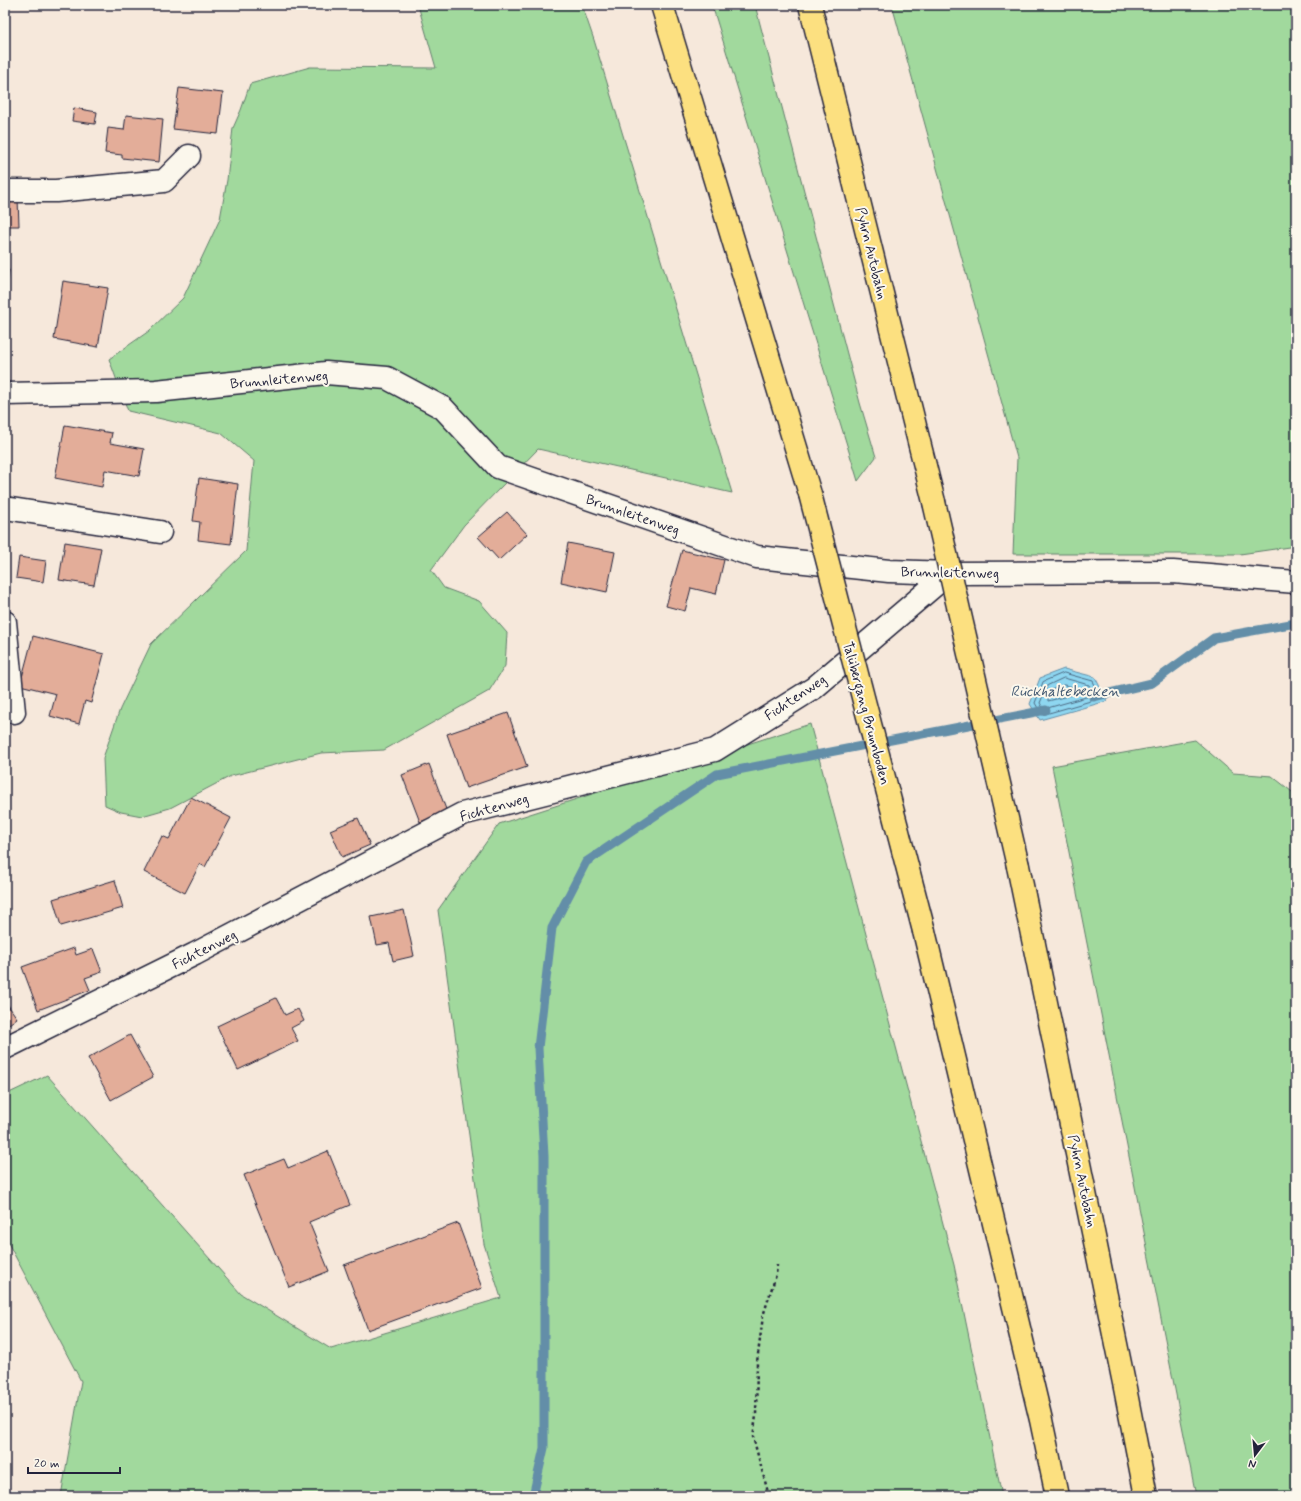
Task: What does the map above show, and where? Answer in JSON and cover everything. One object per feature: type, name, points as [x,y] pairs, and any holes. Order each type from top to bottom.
[{"type":"highway","name":"Talübergang Brunnboden","points":[[662,5],[810,494],[924,931],[1041,1420],[1057,1496]]},
{"type":"highway","name":"Pyhrn Autobahn","points":[[810,5],[934,502],[1018,866],[1146,1496]]},
{"type":"street","points":[[5,191],[56,191],[164,181],[189,156]]},
{"type":"street","name":"Brunnleitenweg","points":[[5,394],[156,391],[326,372],[387,378],[442,408],[498,467],[757,557],[889,571],[949,573],[1173,572],[1296,582]]},
{"type":"street","points":[[5,508],[160,532]]},
{"type":"street","name":"Fichtenweg","points":[[5,1048],[195,954],[462,814],[715,750],[814,688],[949,573]]},
{"type":"street","points":[[5,622],[14,712]]},
{"type":"path","points":[[769,1496],[753,1437],[756,1416],[757,1362],[762,1323],[776,1275],[777,1265]]},
{"type":"green space","points":[[418,5],[582,5],[732,493],[538,449],[464,525],[431,570],[444,588],[479,601],[507,633],[505,666],[489,691],[384,750],[321,753],[231,776],[170,808],[142,816],[121,812],[105,805],[103,758],[120,709],[151,644],[246,551],[254,461],[221,433],[128,411],[109,359],[149,331],[183,298],[220,219],[227,180],[233,128],[250,84],[310,67],[436,68]]},
{"type":"green space","points":[[712,5],[755,5],[860,403],[876,457],[858,481]]},
{"type":"green space","points":[[892,5],[1296,5],[1296,546],[1240,554],[1013,554],[1017,458]]},
{"type":"green space","points":[[810,724],[954,1265],[1002,1496],[61,1496],[81,1381],[5,1237],[5,1095],[47,1075],[241,1294],[331,1349],[501,1298],[484,1244],[438,910],[499,824]]},
{"type":"green space","points":[[1195,740],[1233,773],[1272,776],[1296,795],[1296,1496],[1196,1496],[1052,766]]},
{"type":"water","name":"Rückhaltebecken","points":[[1064,669],[1095,677],[1107,701],[1040,720],[1030,704],[1040,678]]},
{"type":"building","points":[[179,88],[223,93],[218,134],[173,129]]},
{"type":"building","points":[[74,108],[97,112],[95,124],[72,121]]},
{"type":"building","points":[[126,115],[163,119],[159,162],[122,158],[122,155],[105,153],[108,128],[124,130]]},
{"type":"building","points":[[5,199],[18,199],[19,226],[5,226]]},
{"type":"building","points":[[5,269],[9,270],[5,298]]},
{"type":"building","points":[[63,281],[108,288],[98,347],[54,339]]},
{"type":"building","points":[[65,425],[112,433],[110,443],[144,449],[139,476],[105,470],[102,487],[55,478]]},
{"type":"building","points":[[199,478],[238,484],[231,544],[198,540],[200,522],[193,521]]},
{"type":"building","points":[[507,512],[527,534],[499,560],[478,537]]},
{"type":"building","points":[[65,542],[101,548],[94,585],[59,580]]},
{"type":"building","points":[[568,543],[615,552],[607,592],[561,582]]},
{"type":"building","points":[[682,550],[724,560],[716,594],[691,588],[685,611],[666,606]]},
{"type":"building","points":[[19,557],[46,561],[43,582],[16,578]]},
{"type":"building","points":[[33,636],[104,654],[91,703],[85,701],[79,724],[50,716],[56,694],[20,685]]},
{"type":"building","points":[[508,713],[527,767],[466,788],[447,734]]},
{"type":"building","points":[[1295,721],[1296,721],[1296,759]]},
{"type":"building","points":[[429,764],[447,812],[420,822],[402,775]]},
{"type":"building","points":[[191,797],[231,818],[205,867],[200,864],[185,893],[144,872],[162,836],[169,839]]},
{"type":"building","points":[[358,818],[370,845],[342,857],[330,830]]},
{"type":"building","points":[[115,880],[123,908],[61,926],[53,899]]},
{"type":"building","points":[[404,910],[414,956],[393,961],[389,943],[377,945],[371,917]]},
{"type":"building","points":[[74,948],[76,955],[93,949],[102,972],[85,978],[90,990],[38,1010],[22,967]]},
{"type":"building","points":[[276,998],[285,1015],[298,1009],[304,1021],[291,1028],[298,1041],[238,1070],[217,1026]]},
{"type":"building","points":[[5,1001],[17,1018],[5,1027]]},
{"type":"building","points":[[130,1035],[153,1077],[111,1100],[88,1058]]},
{"type":"building","points":[[328,1151],[350,1205],[309,1222],[329,1271],[289,1287],[244,1175],[284,1159],[288,1168]]},
{"type":"building","points":[[458,1223],[482,1288],[368,1330],[344,1265]]},
{"type":"waterway","points":[[1093,697],[1152,683],[1214,638],[1296,623]]},
{"type":"waterway","points":[[533,1496],[544,1448],[544,1156],[538,1048],[552,928],[586,862],[717,774],[1046,710]]}]
